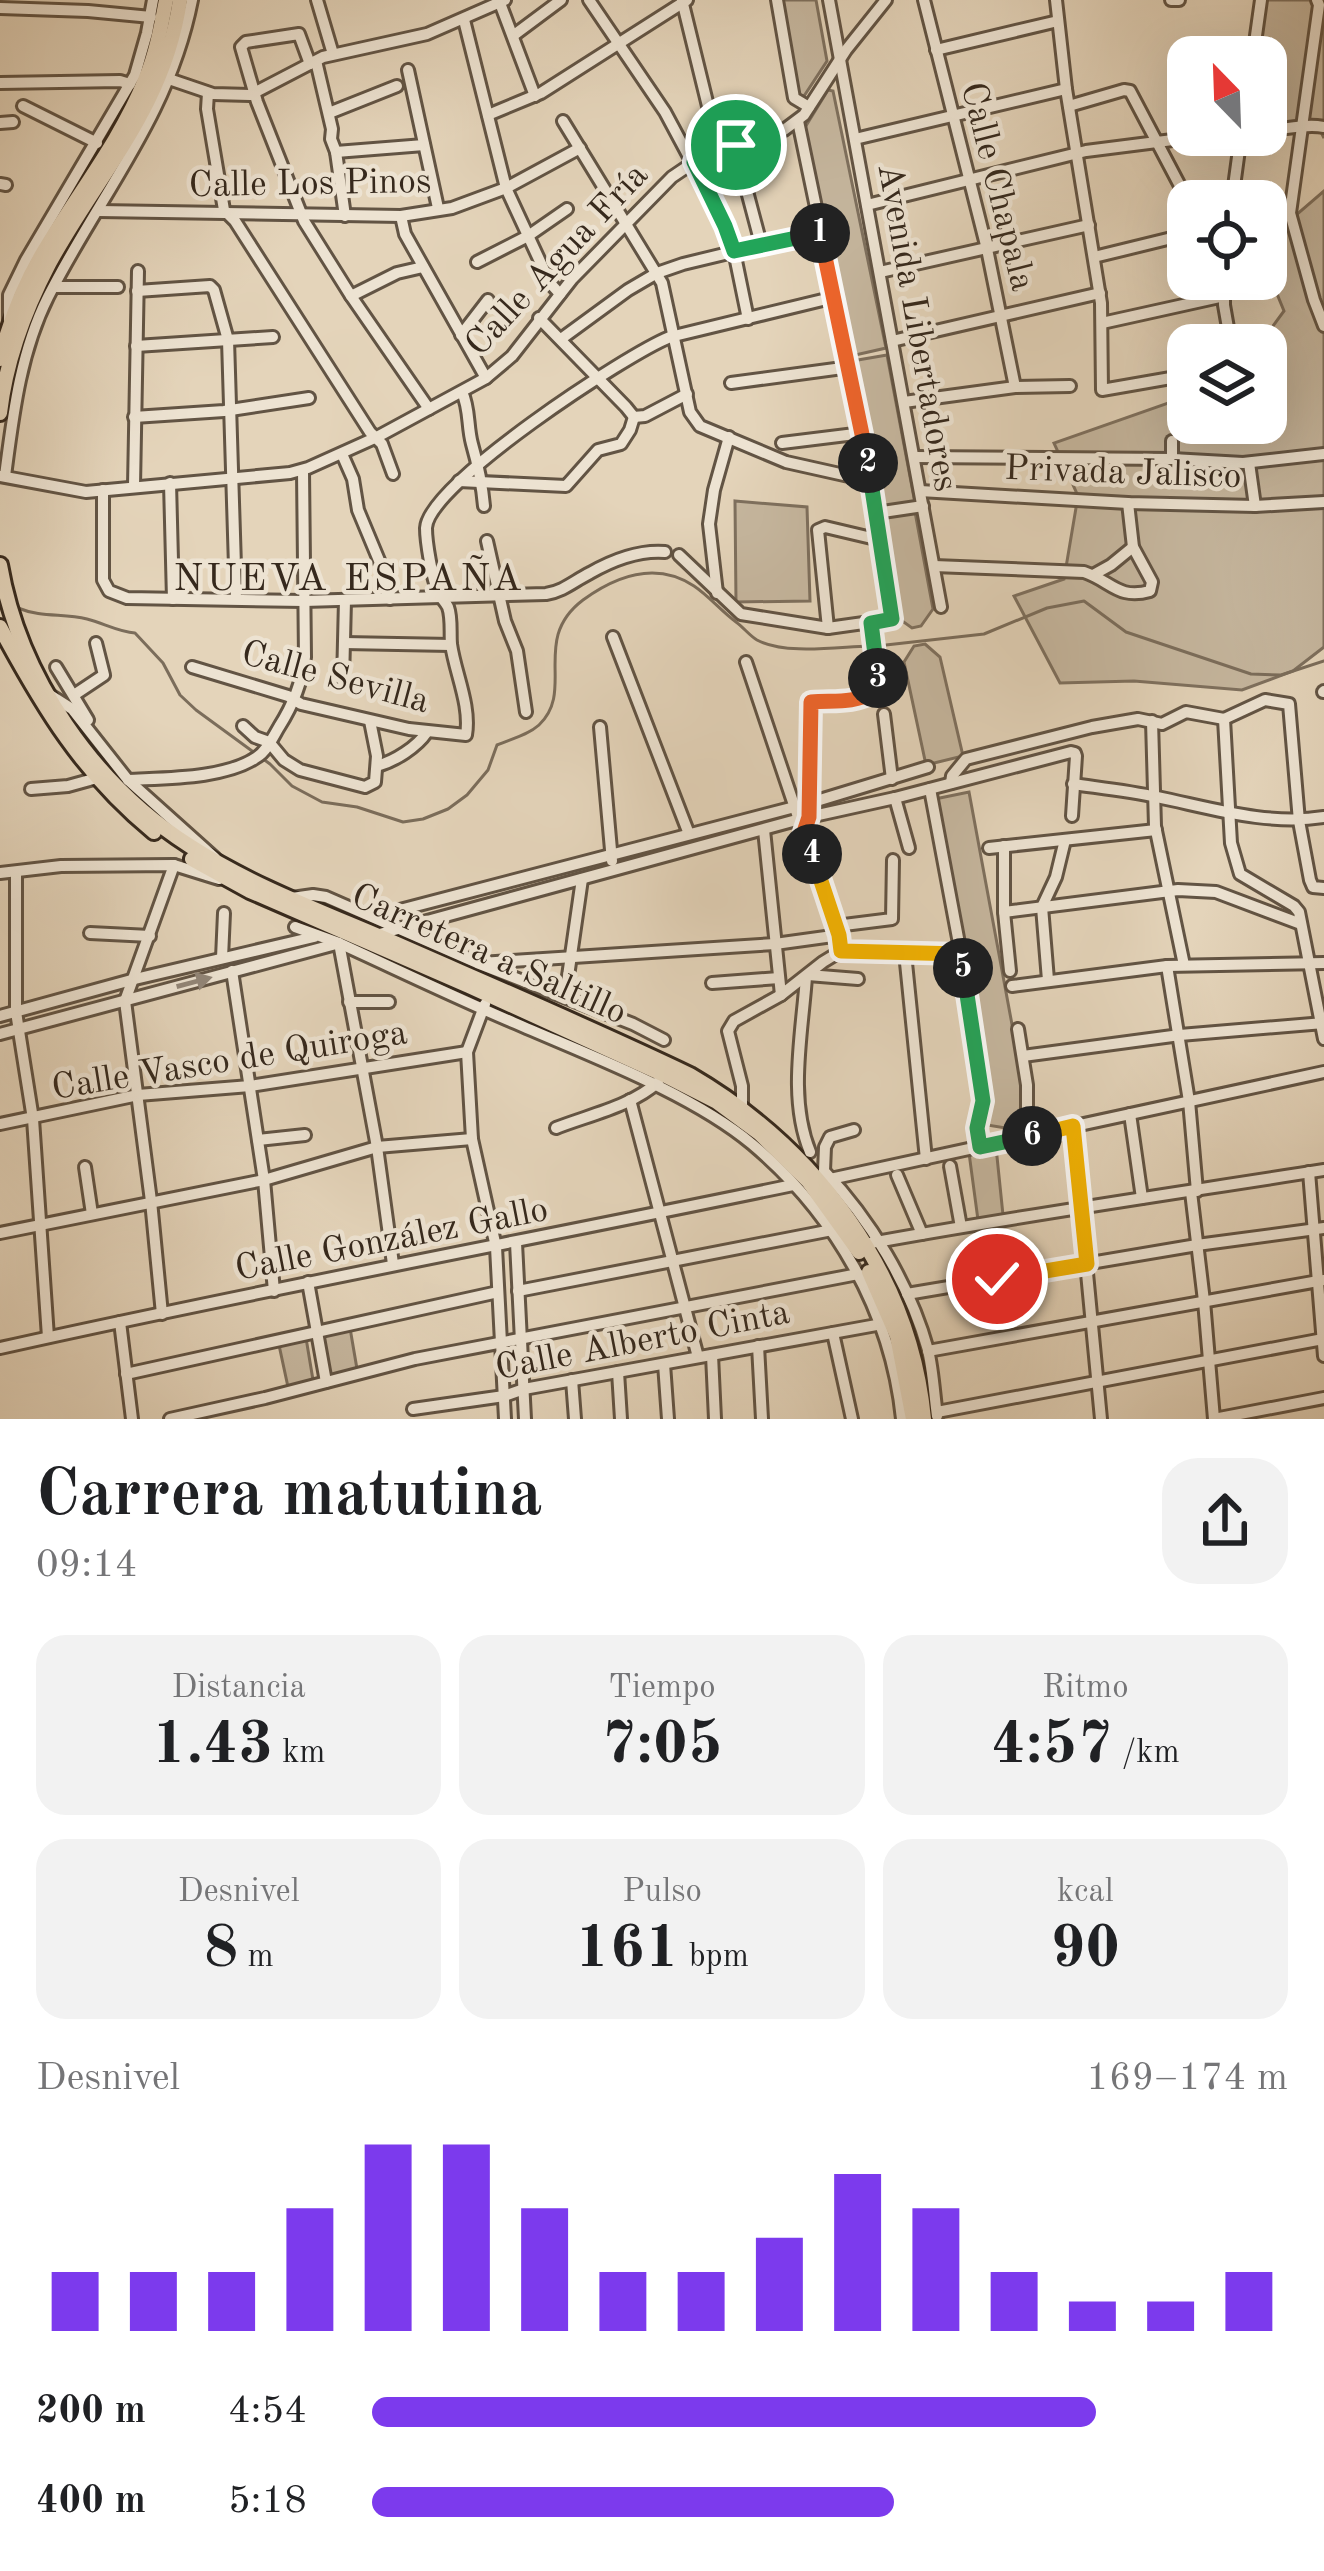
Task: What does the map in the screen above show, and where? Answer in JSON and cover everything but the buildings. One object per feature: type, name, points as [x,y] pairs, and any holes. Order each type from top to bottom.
[{"type":"main road","points":[[0,413],[15,345],[30,305],[50,262],[165,78],[182,1]]},
{"type":"main road","points":[[0,359],[41,257],[133,107],[154,52],[182,1]]},
{"type":"main road","points":[[127,163],[130,135]]},
{"type":"main road","name":"Carretera a Saltillo","points":[[0,565],[5,601],[29,663],[49,695],[77,738],[168,831],[221,865],[665,1063],[742,1107],[826,1177],[871,1243],[933,1417]]},
{"type":"main road","name":"Carretera a Saltillo","points":[[0,627],[54,723],[97,778],[163,839],[234,883],[482,1001],[717,1102],[783,1155],[824,1199],[884,1302],[897,1336],[913,1419]]},
{"type":"main road","points":[[6,667],[23,672]]},
{"type":"street","points":[[10,328],[9,295],[130,85],[141,59],[153,0]]},
{"type":"street","points":[[182,1],[209,0]]},
{"type":"street","points":[[317,0],[333,54]]},
{"type":"street","points":[[514,34],[561,0]]},
{"type":"street","points":[[590,0],[694,162],[734,251],[748,319]]},
{"type":"street","points":[[777,0],[794,98],[811,103]]},
{"type":"street","name":"Avenida Libertadores","points":[[829,0],[941,607]]},
{"type":"street","name":"Calle Agua Fría","points":[[2,476],[82,492],[303,470],[429,410],[486,378],[512,356],[560,294],[672,177],[694,162],[798,121],[886,0]]},
{"type":"street","name":"Calle Chapala","points":[[924,0],[987,249],[1016,387]]},
{"type":"street","points":[[1056,0],[1100,292],[1102,391],[1167,379]]},
{"type":"street","points":[[1256,36],[1262,0]]},
{"type":"street","points":[[1318,0],[1290,213],[1324,326]]},
{"type":"street","points":[[2,476],[32,337],[54,286],[149,124],[165,78],[208,93],[254,94],[333,54],[427,34],[503,1],[535,96]]},
{"type":"street","points":[[488,115],[535,96],[684,1],[719,151]]},
{"type":"street","points":[[0,8],[88,5],[151,17]]},
{"type":"street","points":[[464,20],[506,188],[560,294]]},
{"type":"street","points":[[936,50],[1058,20]]},
{"type":"street","points":[[345,216],[329,113],[300,34],[243,43],[254,94],[302,216],[429,410]]},
{"type":"street","points":[[408,70],[439,208]]},
{"type":"street","points":[[0,83],[120,81],[130,85]]},
{"type":"street","points":[[329,113],[397,86]]},
{"type":"street","points":[[855,139],[1066,89]]},
{"type":"street","points":[[1069,106],[1128,90],[1176,180]]},
{"type":"street","points":[[208,93],[223,207],[377,437],[393,474]]},
{"type":"street","points":[[23,106],[97,143]]},
{"type":"street","points":[[563,121],[657,273],[667,297],[695,421],[786,462],[871,482]]},
{"type":"street","points":[[679,555],[741,614],[871,630],[892,619],[880,513],[798,121]]},
{"type":"street","points":[[1287,128],[1324,127]]},
{"type":"street","points":[[867,205],[1076,153],[1167,141]]},
{"type":"street","points":[[336,152],[424,145]]},
{"type":"street","name":"Calle Los Pinos","points":[[99,211],[401,216],[452,208],[506,188],[580,148]]},
{"type":"street","points":[[744,180],[760,244]]},
{"type":"street","points":[[477,262],[567,209]]},
{"type":"street","points":[[401,216],[403,229],[486,378]]},
{"type":"street","points":[[880,272],[1089,225]]},
{"type":"street","points":[[561,339],[657,273],[820,231]]},
{"type":"street","points":[[1094,257],[1167,239]]},
{"type":"street","points":[[351,296],[397,273],[423,267]]},
{"type":"street","points":[[134,486],[137,272]]},
{"type":"street","points":[[54,286],[118,287]]},
{"type":"street","points":[[137,291],[212,287],[225,322],[236,599]]},
{"type":"street","points":[[892,341],[1100,292]]},
{"type":"street","points":[[344,644],[451,645],[450,616],[427,538],[434,506],[479,464],[579,390],[640,351],[674,337],[835,297]]},
{"type":"street","points":[[461,335],[488,300]]},
{"type":"street","points":[[1102,323],[1206,300]]},
{"type":"street","points":[[539,318],[634,418]]},
{"type":"street","points":[[136,346],[273,337]]},
{"type":"street","points":[[731,382],[850,367]]},
{"type":"street","points":[[904,401],[1016,387],[1070,386]]},
{"type":"street","points":[[462,392],[484,506]]},
{"type":"street","points":[[634,418],[687,394]]},
{"type":"street","points":[[134,417],[309,398]]},
{"type":"street","points":[[459,481],[566,487],[598,450],[621,444],[634,418]]},
{"type":"street","points":[[782,443],[863,434]]},
{"type":"street","points":[[717,592],[709,524],[724,435]]},
{"type":"street","points":[[1172,444],[1172,459]]},
{"type":"street","points":[[342,454],[390,599]]},
{"type":"street","points":[[914,457],[1249,463],[1324,454]]},
{"type":"street","points":[[1249,463],[1255,506]]},
{"type":"street","points":[[128,780],[203,775],[233,767],[262,752],[294,700],[305,657],[303,470]]},
{"type":"street","points":[[170,483],[172,599]]},
{"type":"street","points":[[103,490],[103,580],[109,591],[127,598],[304,601],[558,592],[621,559],[664,552]]},
{"type":"street","name":"Privada Jalisco","points":[[920,491],[1128,503],[1255,506],[1324,502]]},
{"type":"street","points":[[934,566],[1061,570],[1093,575],[1127,594],[1150,591],[1152,583],[1133,547],[1128,503]]},
{"type":"street","points":[[880,513],[920,507]]},
{"type":"street","points":[[828,628],[820,528],[880,539]]},
{"type":"street","points":[[487,541],[517,651],[526,712]]},
{"type":"street","points":[[1093,575],[1133,547]]},
{"type":"street","points":[[344,682],[345,600]]},
{"type":"street","points":[[804,816],[811,702],[846,702],[874,692],[878,685],[871,630]]},
{"type":"street","points":[[614,637],[689,833]]},
{"type":"street","points":[[74,695],[104,676],[96,643]]},
{"type":"street","name":"Calle Sevilla","points":[[192,667],[301,704],[370,721],[466,735],[467,718],[451,645]]},
{"type":"street","points":[[746,662],[804,816],[841,951]]},
{"type":"street","points":[[56,667],[88,719],[89,729]]},
{"type":"street","points":[[49,695],[72,709],[128,780],[221,865]]},
{"type":"street","points":[[951,784],[966,759],[1116,722],[1138,719],[1162,724],[1186,712],[1224,719],[1265,700],[1289,704],[1299,821],[1319,887]]},
{"type":"street","points":[[884,714],[892,779]]},
{"type":"street","points":[[1224,719],[1232,843],[1240,874],[1229,897]]},
{"type":"street","points":[[243,726],[256,737],[262,752],[300,770],[368,787],[375,782],[377,766],[370,721]]},
{"type":"street","points":[[1152,721],[1156,830],[1184,964]]},
{"type":"street","points":[[600,727],[613,854],[610,872]]},
{"type":"street","points":[[377,766],[412,747],[427,731]]},
{"type":"street","points":[[1061,737],[1070,753],[1072,816]]},
{"type":"street","points":[[373,917],[689,833],[895,798],[1070,753]]},
{"type":"street","points":[[376,935],[764,830],[928,767]]},
{"type":"street","points":[[31,789],[97,778]]},
{"type":"street","points":[[1073,784],[1231,813],[1299,821],[1324,817]]},
{"type":"street","points":[[929,789],[983,1101],[977,1128],[980,1147]]},
{"type":"street","points":[[895,798],[909,848]]},
{"type":"street","points":[[764,830],[781,995]]},
{"type":"street","points":[[989,848],[1156,830]]},
{"type":"street","points":[[1048,980],[1042,907],[1065,840]]},
{"type":"street","points":[[1004,846],[1010,971]]},
{"type":"street","points":[[477,963],[776,944],[892,920],[893,860]]},
{"type":"street","points":[[162,1314],[125,1001],[174,865]]},
{"type":"street","points":[[0,873],[61,866],[174,865],[234,883]]},
{"type":"street","points":[[16,872],[16,1012],[33,1119],[48,1337]]},
{"type":"street","points":[[1240,874],[1299,912],[1324,1039]]},
{"type":"street","points":[[565,997],[582,879]]},
{"type":"street","points":[[1004,912],[1168,892],[1216,892],[1300,924]]},
{"type":"street","points":[[292,898],[319,895],[664,1040]]},
{"type":"street","points":[[222,958],[224,914]]},
{"type":"street","points":[[295,927],[482,1001],[467,1052],[472,1139],[496,1247],[505,1419]]},
{"type":"street","points":[[90,932],[150,936]]},
{"type":"street","points":[[0,1016],[318,936]]},
{"type":"street","points":[[0,1034],[339,943]]},
{"type":"street","points":[[339,943],[377,1147],[393,1264]]},
{"type":"street","points":[[742,1107],[742,1086],[728,1029],[734,1021],[781,995],[841,951],[961,954]]},
{"type":"street","points":[[905,953],[926,1159]]},
{"type":"street","points":[[1012,986],[1184,964],[1324,963]]},
{"type":"street","points":[[1167,966],[1190,1101],[1197,1245],[1214,1419],[1324,1398]]},
{"type":"street","points":[[232,971],[264,1180],[274,1292]]},
{"type":"street","points":[[807,976],[857,980]]},
{"type":"street","points":[[807,976],[798,1085],[801,1131],[810,1152]]},
{"type":"street","points":[[712,983],[779,978]]},
{"type":"street","points":[[349,1002],[389,1002]]},
{"type":"street","points":[[1022,1056],[1180,1035],[1323,1023]]},
{"type":"street","points":[[1018,1029],[1028,1085],[1028,1137]]},
{"type":"street","name":"Calle Vasco de Quiroga","points":[[0,1124],[138,1095],[250,1086],[467,1052]]},
{"type":"street","points":[[854,1130],[830,1137],[825,1148],[826,1177],[1324,1072]]},
{"type":"street","points":[[556,1127],[630,1100],[659,1080]]},
{"type":"street","name":"Carretera a Saltillo","points":[[659,1080],[750,1142],[832,1230],[882,1324],[902,1380],[902,1419]]},
{"type":"street","points":[[630,1100],[698,1358]]},
{"type":"street","points":[[1130,1114],[1142,1198]]},
{"type":"street","points":[[1073,1126],[1101,1419]]},
{"type":"street","points":[[779,1139],[801,1131]]},
{"type":"street","points":[[258,1140],[305,1135]]},
{"type":"street","points":[[0,1233],[264,1180],[377,1147],[472,1139]]},
{"type":"street","points":[[950,1166],[961,1227]]},
{"type":"street","points":[[86,1167],[92,1214]]},
{"type":"street","points":[[871,1243],[1324,1170]]},
{"type":"street","points":[[1309,1172],[1319,1228],[1324,1356]]},
{"type":"street","points":[[897,1175],[922,1234]]},
{"type":"street","name":"Calle González Gallo","points":[[0,1348],[793,1185]]},
{"type":"street","points":[[907,1294],[1319,1228]]},
{"type":"street","points":[[518,1291],[832,1230]]},
{"type":"street","name":"Carretera a Saltillo","points":[[871,1243],[907,1294],[928,1351],[933,1417]]},
{"type":"street","points":[[516,1244],[525,1419]]},
{"type":"street","name":"Calle Alberto Cinta","points":[[170,1419],[415,1359],[858,1274]]},
{"type":"street","points":[[928,1351],[1321,1280]]},
{"type":"street","points":[[308,1282],[326,1382]]},
{"type":"street","points":[[126,1374],[498,1292]]},
{"type":"street","points":[[120,1322],[132,1419]]},
{"type":"street","name":"Calle Alberto Cinta","points":[[413,1408],[504,1396],[882,1324]]},
{"type":"street","points":[[833,1333],[853,1419]]},
{"type":"street","points":[[933,1417],[1323,1339]]},
{"type":"street","points":[[758,1346],[762,1419]]},
{"type":"street","points":[[712,1355],[716,1419]]},
{"type":"street","points":[[664,1364],[668,1419]]},
{"type":"street","points":[[618,1372],[621,1419]]},
{"type":"street","points":[[572,1380],[574,1419]]},
{"type":"shaded area","points":[[781,0],[816,0],[827,61],[804,96],[799,95]]},
{"type":"shaded area","points":[[1260,0],[1324,0],[1324,138],[1321,132],[1287,131],[1287,36],[1256,36]]},
{"type":"shaded area","points":[[828,90],[833,91],[886,348],[851,356],[804,129]]},
{"type":"shaded area","points":[[1324,191],[1324,647],[1293,671],[1242,690],[1134,681],[1060,683],[1014,596],[1064,579],[1078,496],[1054,443],[1167,403],[1167,444],[1287,444],[1287,324],[1274,324],[1284,311],[1280,300],[1287,300],[1287,223]]},
{"type":"shaded area","points":[[887,355],[915,503],[879,509],[852,361]]},
{"type":"shaded area","points":[[735,501],[807,507],[810,601],[736,602]]},
{"type":"shaded area","points":[[915,512],[933,609],[921,626],[912,628],[898,618],[881,517]]},
{"type":"shaded area","points":[[925,644],[940,657],[963,756],[926,765],[904,662],[914,646]]},
{"type":"shaded area","points":[[969,792],[1023,1084],[1018,1130],[981,1124],[935,799]]},
{"type":"shaded area","points":[[996,1147],[1003,1215],[978,1220],[969,1153]]},
{"type":"shaded area","points":[[350,1328],[357,1369],[329,1376],[322,1335]]},
{"type":"shaded area","points":[[306,1338],[313,1380],[288,1387],[279,1345]]},
{"type":"waterway","points":[[18,608],[87,619],[135,633],[163,663],[180,695],[292,786],[322,802],[403,822],[448,809],[488,770],[497,745],[539,725],[554,696],[556,648],[567,615],[596,591],[623,578],[651,573],[680,578],[769,645],[868,646]]},
{"type":"waterway","points":[[877,646],[984,634],[1047,608],[1084,601],[1126,632],[1251,674],[1281,675],[1324,661]]},
{"type":"district","name":"NUEVA ESPAÑA","points":[[349,576]]},
{"type":"route","points":[[736,145],[694,162],[734,251],[820,231],[863,434],[892,619],[871,623],[878,673],[874,692],[846,702],[811,702],[809,708],[809,817],[804,832],[841,951],[961,954],[983,1101],[977,1128],[980,1147],[1073,1126],[1087,1264],[997,1279]]}]
